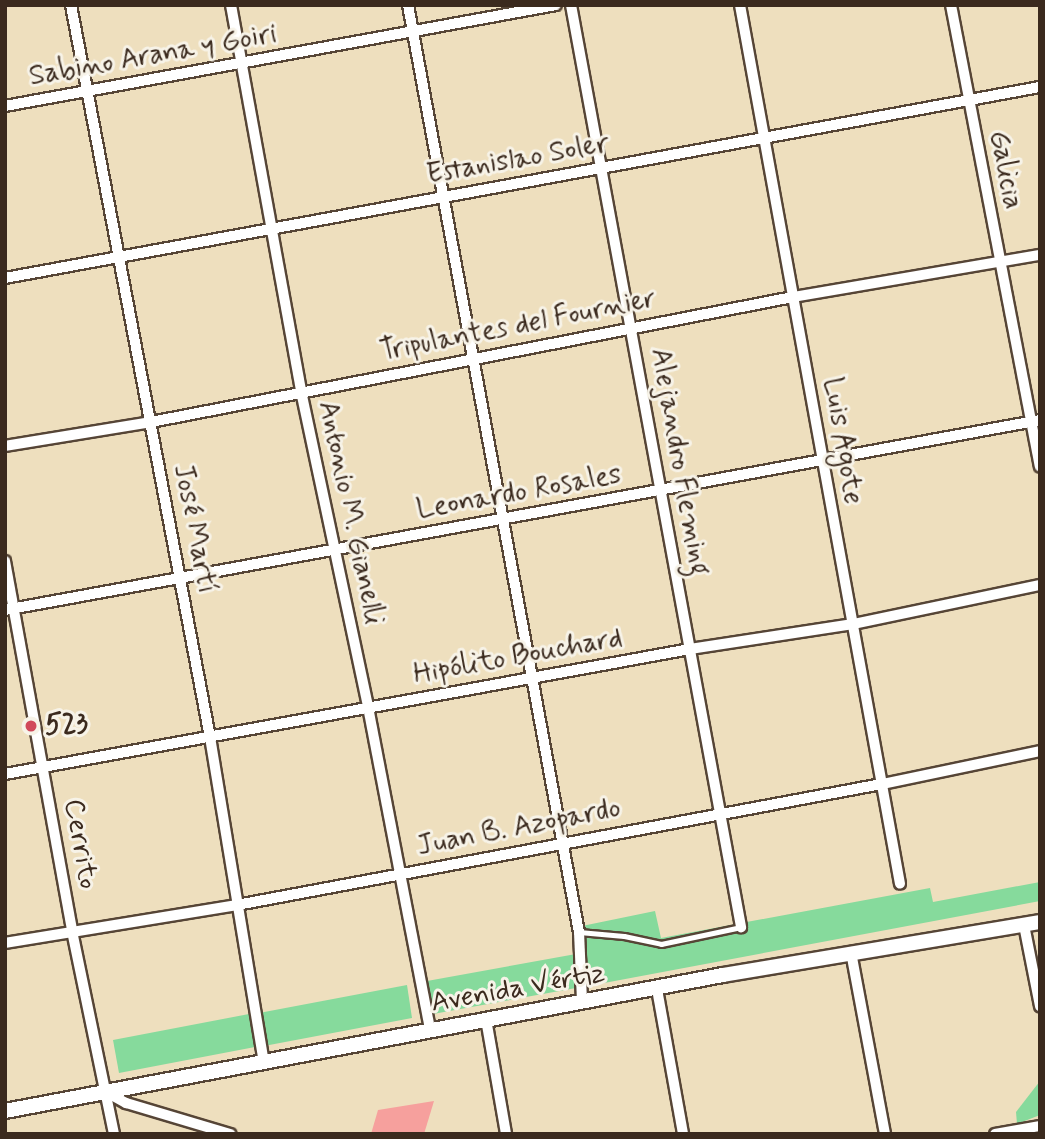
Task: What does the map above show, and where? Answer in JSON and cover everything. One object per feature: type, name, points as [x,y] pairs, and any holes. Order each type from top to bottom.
[{"type":"street","name":"José Martí","points":[[71,5],[210,737],[264,1062]]},
{"type":"street","name":"Antonio M. Gianelli","points":[[232,5],[301,391],[368,707],[430,1030]]},
{"type":"street","points":[[408,5],[579,932],[582,1002]]},
{"type":"street","name":"Sabino Arana y Goiri","points":[[5,106],[556,5]]},
{"type":"street","name":"Alejandro Fleming","points":[[571,5],[741,927]]},
{"type":"street","name":"Luis Agote","points":[[740,5],[900,884]]},
{"type":"street","name":"Galicia","points":[[951,5],[999,263],[1036,421],[1040,466]]},
{"type":"street","name":"Estanislao Soler","points":[[5,278],[1040,87]]},
{"type":"street","name":"Tripulantes del Fournier","points":[[5,446],[151,422],[473,357],[793,297],[1040,255]]},
{"type":"street","name":"Leonardo Rosales","points":[[10,609],[661,491],[822,458],[1036,421]]},
{"type":"street","name":"Cerrito","points":[[5,561],[10,609],[114,1134]]},
{"type":"street","name":"Hipólito Bouchard","points":[[5,774],[690,649],[853,624],[1040,585]]},
{"type":"street","name":"Juan B. Azopardo","points":[[5,943],[237,905],[882,784],[1040,751]]},
{"type":"street","name":"Avenida Vértiz","points":[[5,1111],[851,952],[1040,922]]},
{"type":"street","points":[[1024,925],[1040,1006]]},
{"type":"street","points":[[851,952],[885,1134]]},
{"type":"street","points":[[657,989],[683,1134]]},
{"type":"street","points":[[486,1019],[506,1134]]},
{"type":"street","points":[[106,1092],[127,1103],[230,1134]]},
{"type":"street","points":[[995,1134],[1040,1126]]},
{"type":"lane","points":[[579,932],[624,936],[662,944],[741,927]]},
{"type":"green space","points":[[1040,882],[1040,901],[588,986],[582,926],[655,911],[661,938],[930,888],[933,902]]},
{"type":"green space","points":[[576,954],[576,988],[433,1014],[427,981]]},
{"type":"green space","points":[[407,985],[412,1018],[264,1046],[259,1013]]},
{"type":"green space","points":[[249,1014],[255,1047],[119,1073],[113,1040]]},
{"type":"green space","points":[[1040,1081],[1040,1115],[1017,1124],[1016,1112]]},
{"type":"building","points":[[434,1101],[424,1134],[371,1134],[378,1110]]},
{"type":"place","name":"523","points":[[31,726]]}]
